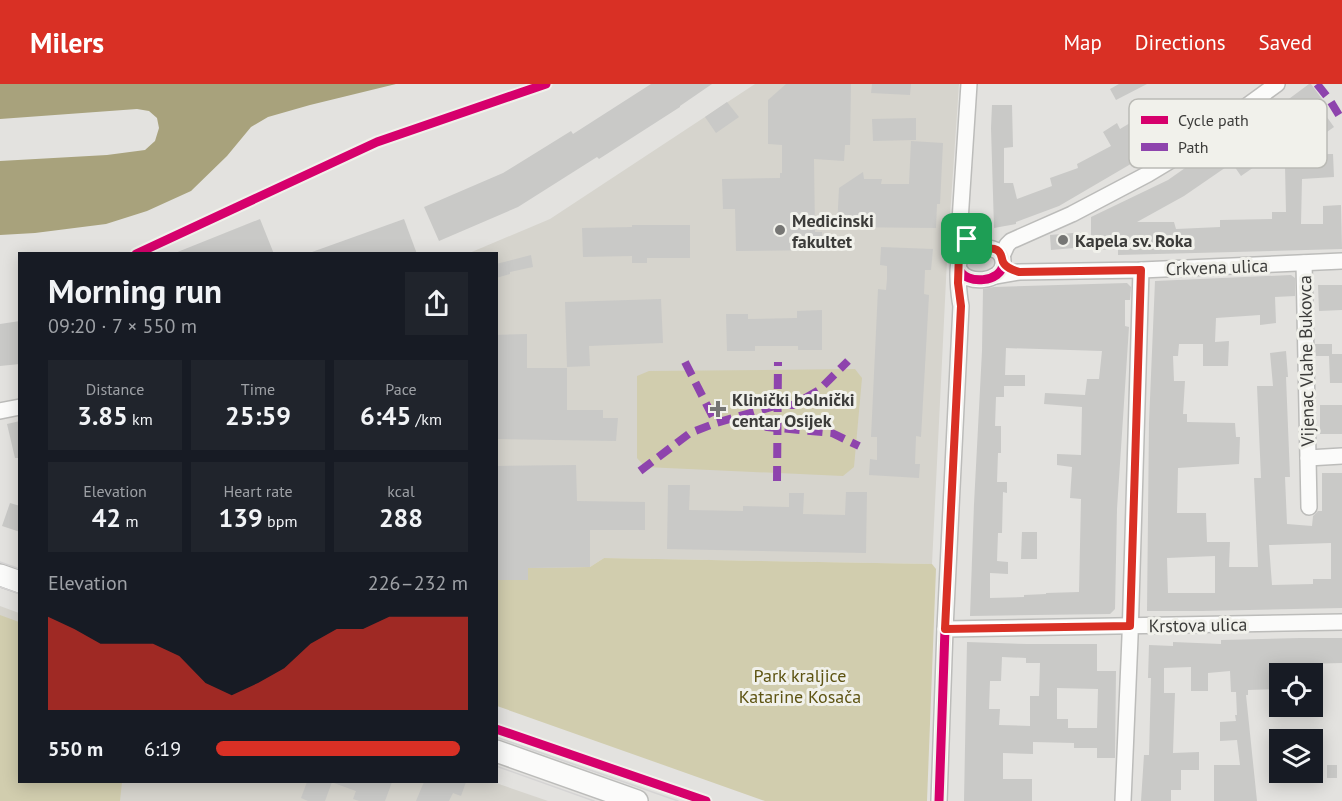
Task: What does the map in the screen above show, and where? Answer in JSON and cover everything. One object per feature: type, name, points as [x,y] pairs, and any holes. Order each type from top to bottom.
[{"type":"main road","points":[[0,575],[18,581]]},
{"type":"main road","points":[[498,752],[636,801]]},
{"type":"street","points":[[939,801],[961,306],[958,291],[960,221],[969,84]]},
{"type":"street","points":[[1256,99],[1277,84]]},
{"type":"street","points":[[1019,272],[1011,269],[1003,259],[1000,252],[991,248],[965,253],[959,264],[964,277],[968,279],[978,280],[995,276],[1001,271],[1003,259],[1007,245],[1011,241],[1072,214],[1158,168]]},
{"type":"street","points":[[960,221],[967,239],[972,245],[981,249]]},
{"type":"street","name":"Crkvena ulica","points":[[995,276],[1019,272],[1141,270],[1342,261]]},
{"type":"street","name":"Vijenac Vlahe Bukovca","points":[[1304,263],[1309,507]]},
{"type":"street","points":[[1123,801],[1141,270]]},
{"type":"street","points":[[961,306],[969,287],[978,280]]},
{"type":"street","points":[[0,411],[18,406]]},
{"type":"street","name":"Vijenac Vlahe Bukovca","points":[[1308,458],[1342,456]]},
{"type":"street","name":"Krstova ulica","points":[[945,629],[1342,622]]},
{"type":"shaded area","points":[[0,84],[396,84],[268,117],[251,127],[227,156],[191,191],[147,211],[106,224],[0,235],[0,161],[107,155],[145,150],[155,141],[159,128],[157,118],[149,111],[137,109],[0,119]]},
{"type":"shaded area","name":"Klinički bolnički centar Osijek","points":[[755,84],[959,84],[947,260],[932,564],[604,558],[590,567],[528,568],[528,580],[498,580],[498,252],[472,252],[550,219]]},
{"type":"shaded area","points":[[0,606],[18,613],[18,783],[496,783],[548,801],[0,801]]},
{"type":"green space","points":[[855,369],[862,378],[854,467],[843,476],[645,467],[637,458],[637,376],[649,371]]},
{"type":"green space","name":"Park kraljice Katarine Kosača","points":[[604,558],[932,564],[936,569],[927,801],[765,801],[498,706],[498,580],[528,580],[528,568],[590,567]]},
{"type":"green space","points":[[0,615],[18,622],[18,783],[122,783],[120,801],[0,801]]},
{"type":"building","points":[[651,84],[712,84],[599,159],[597,157],[518,207],[439,241],[424,207],[503,173],[571,131],[573,134]]},
{"type":"building","points":[[786,84],[851,84],[850,145],[845,145],[844,161],[814,159],[815,232],[822,232],[822,250],[736,251],[735,209],[723,209],[722,179],[780,178],[782,145],[768,144],[768,100]]},
{"type":"building","points":[[872,84],[911,84],[910,95],[871,93]]},
{"type":"building","points":[[1119,84],[1147,84],[1116,100],[1110,89]]},
{"type":"building","points":[[1311,84],[1322,99],[1289,99]]},
{"type":"building","points":[[727,102],[739,117],[716,133],[705,117]]},
{"type":"building","points":[[992,105],[1012,105],[1013,147],[1004,148],[1004,183],[1013,183],[1017,199],[1052,186],[1050,178],[1078,168],[1077,164],[1111,146],[1103,132],[1117,123],[1120,129],[1129,124],[1129,165],[1059,206],[1016,222],[1016,224],[994,228]]},
{"type":"building","points":[[1327,117],[1334,127],[1327,132]]},
{"type":"building","points":[[916,118],[916,140],[873,141],[872,119]]},
{"type":"building","points":[[911,141],[943,143],[940,204],[937,204],[936,228],[837,227],[839,188],[863,172],[864,179],[882,179],[881,184],[909,184]]},
{"type":"building","points":[[1327,154],[1333,154],[1334,177],[1302,179],[1301,224],[1323,224],[1323,206],[1341,205],[1342,249],[1118,255],[1118,249],[1091,250],[1091,217],[1168,180],[1185,168],[1225,168],[1184,196],[1137,222],[1174,222],[1176,229],[1220,227],[1220,220],[1272,219],[1272,212],[1286,212],[1285,168],[1327,168]]},
{"type":"building","points":[[1235,168],[1253,168],[1241,176]]},
{"type":"building","points":[[260,219],[273,252],[178,252]]},
{"type":"building","points":[[404,219],[416,252],[312,252]]},
{"type":"building","points":[[632,225],[690,225],[690,258],[647,258],[647,263],[632,263],[632,256],[583,257],[582,228],[632,227]]},
{"type":"building","name":"Kapela sv. Roka","points":[[1084,232],[1074,248],[1051,250],[1050,235]]},
{"type":"building","points":[[881,247],[933,249],[931,270],[925,270],[924,294],[929,295],[921,437],[916,436],[915,464],[920,464],[919,478],[869,475],[870,459],[877,460],[877,437],[871,437],[878,289],[886,290],[887,279],[887,266],[880,265]]},
{"type":"building","points":[[531,255],[533,267],[498,277],[498,263]]},
{"type":"building","points":[[1291,275],[1295,278],[1295,296],[1275,297],[1276,323],[1260,325],[1260,315],[1216,318],[1215,342],[1229,341],[1228,366],[1203,366],[1203,344],[1179,344],[1178,356],[1173,356],[1174,381],[1185,381],[1183,414],[1187,414],[1187,422],[1235,423],[1236,437],[1240,437],[1239,464],[1178,468],[1177,513],[1206,513],[1207,542],[1230,542],[1229,567],[1258,567],[1254,478],[1261,478],[1257,386],[1273,386],[1270,353],[1286,351],[1290,477],[1285,477],[1287,524],[1312,526],[1313,516],[1318,511],[1322,511],[1322,473],[1342,473],[1342,608],[1147,611],[1149,422],[1155,281]],"holes":[[[1331,543],[1331,579],[1313,579],[1313,584],[1272,585],[1269,545]],[[1215,556],[1215,593],[1168,593],[1167,558]]]},
{"type":"building","points":[[1127,283],[1131,287],[1130,300],[1125,300],[1125,326],[1129,327],[1117,509],[1115,609],[1110,614],[970,616],[983,289]],"holes":[[[1006,348],[1102,351],[1099,379],[1087,379],[1085,395],[1045,393],[1044,404],[1082,407],[1081,455],[1057,454],[1057,465],[1072,467],[1070,498],[1081,499],[1079,592],[990,598],[990,573],[1008,574],[1008,562],[997,561],[998,533],[1002,533],[1003,492],[1007,493],[1007,482],[997,482],[998,453],[1001,453],[1001,426],[995,426],[996,397],[1004,397],[1004,386],[1025,386],[1025,375],[1005,375]]]},
{"type":"building","points":[[1318,285],[1342,285],[1342,310],[1319,311]]},
{"type":"building","points":[[661,299],[663,343],[589,346],[590,366],[567,367],[565,302]]},
{"type":"building","points":[[822,310],[822,350],[798,350],[798,346],[755,346],[755,351],[727,351],[726,314],[748,314],[748,319],[797,318],[797,311]]},
{"type":"building","points":[[18,321],[18,364],[0,366],[0,324]]},
{"type":"building","points":[[527,334],[527,368],[567,368],[567,410],[603,410],[603,418],[618,418],[616,441],[498,439],[498,335]]},
{"type":"building","points":[[1315,344],[1332,344],[1332,354],[1342,354],[1342,383],[1330,383],[1329,356],[1316,356]]},
{"type":"building","points":[[1320,405],[1342,405],[1342,434],[1320,434]]},
{"type":"building","points":[[18,421],[18,458],[15,458],[7,424]]},
{"type":"building","points":[[576,465],[577,501],[645,502],[645,530],[590,530],[590,567],[528,568],[528,580],[498,580],[498,466]]},
{"type":"building","points":[[668,485],[690,485],[689,510],[743,511],[743,506],[789,507],[789,493],[804,493],[803,514],[845,515],[846,492],[867,492],[866,553],[667,549]]},
{"type":"building","points":[[10,503],[18,505],[18,531],[2,526]]},
{"type":"building","points":[[1022,532],[1037,532],[1037,559],[1021,559]]},
{"type":"building","points":[[1342,638],[1342,663],[1269,663],[1269,689],[1248,690],[1248,695],[1246,695],[1257,801],[1214,801],[1214,765],[1240,765],[1237,740],[1220,741],[1220,722],[1236,721],[1235,715],[1237,715],[1236,692],[1231,692],[1230,671],[1208,673],[1208,691],[1191,691],[1191,667],[1164,668],[1164,693],[1175,693],[1173,753],[1199,752],[1199,770],[1181,770],[1181,790],[1171,790],[1171,801],[1141,801],[1144,755],[1149,755],[1151,678],[1148,678],[1149,645],[1173,646],[1173,642],[1221,644],[1221,640]]},
{"type":"building","points":[[967,642],[1097,644],[1097,671],[1116,671],[1115,758],[1097,758],[1097,748],[1074,748],[1074,743],[1033,742],[1033,754],[1003,753],[1003,779],[1032,779],[1032,801],[964,801]],"holes":[[[1002,657],[1026,658],[1026,663],[1040,663],[1039,696],[1030,696],[1030,726],[999,725],[1000,709],[989,709],[990,681],[1001,681]],[[1057,688],[1098,689],[1097,728],[1068,728],[1068,719],[1057,719]]]},
{"type":"building","points":[[1327,765],[1337,765],[1337,778],[1327,778]]},
{"type":"building","points":[[307,783],[332,783],[325,801],[308,801],[301,798]]},
{"type":"building","points":[[334,783],[392,783],[385,801],[353,799],[356,791]]},
{"type":"building","points":[[424,783],[466,783],[461,796],[453,793],[449,801],[416,801]]},
{"type":"tram line","points":[[0,562],[18,568]]},
{"type":"tram line","points":[[0,587],[18,593]]},
{"type":"tram line","points":[[498,738],[678,801]]},
{"type":"tram line","points":[[498,767],[594,801]]},
{"type":"marked path","points":[[1317,84],[1342,120]]},
{"type":"marked path","points":[[640,471],[690,433],[778,405],[793,405],[819,390],[848,361]]},
{"type":"marked path","points":[[685,362],[716,423]]},
{"type":"marked path","points":[[777,481],[778,362]]},
{"type":"marked path","points":[[741,416],[767,427],[832,433],[859,446]]},
{"type":"cycle path","points":[[140,252],[377,142],[546,84]]},
{"type":"cycle path","points":[[939,801],[961,306],[958,269],[960,259],[970,251],[992,249],[998,251],[1002,256],[1001,270],[990,278],[983,280],[969,278],[959,269]]},
{"type":"cycle path","points":[[498,730],[706,801]]},
{"type":"place","name":"Medicinski fakultet","points":[[780,230]]},
{"type":"place","name":"Kapela sv. Roka","points":[[1063,240]]},
{"type":"place","name":"Klinički bolnički centar Osijek","points":[[718,409]]},
{"type":"route","points":[[960,221],[967,239],[972,245],[981,249],[996,249],[1000,252],[1006,266],[1019,272],[1141,270],[1130,626],[945,629],[961,306],[958,291],[960,221]]}]
